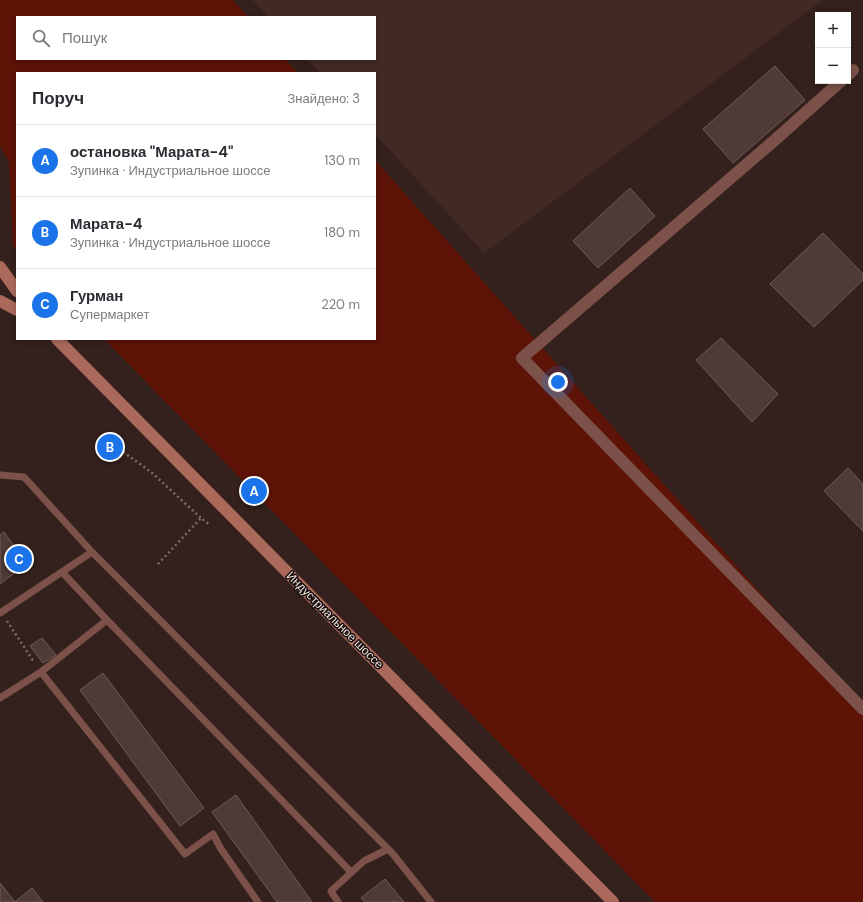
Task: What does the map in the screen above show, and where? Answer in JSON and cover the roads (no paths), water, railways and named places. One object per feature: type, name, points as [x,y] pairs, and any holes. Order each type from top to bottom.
[{"type":"main road","points":[[0,267],[16,290]]},
{"type":"main road","points":[[0,301],[16,309]]},
{"type":"main road","name":"Индустриальное шоссе","points":[[57,340],[612,902]]},
{"type":"street","points":[[838,84],[522,358],[863,709]]},
{"type":"lane","points":[[0,475],[24,477],[92,552],[388,849],[431,902]]},
{"type":"lane","points":[[1,612],[92,552]]},
{"type":"lane","points":[[62,572],[351,872]]},
{"type":"lane","points":[[0,698],[42,672],[107,620]]},
{"type":"lane","points":[[42,672],[185,854],[213,834],[221,849],[258,902]]},
{"type":"lane","points":[[338,902],[331,891],[364,860],[388,849]]},
{"type":"place","name":"Марата-4","points":[[110,447]]},
{"type":"place","name":"остановка \"Марата-4\"","points":[[254,491]]},
{"type":"place","name":"Гурман","points":[[19,559]]}]
